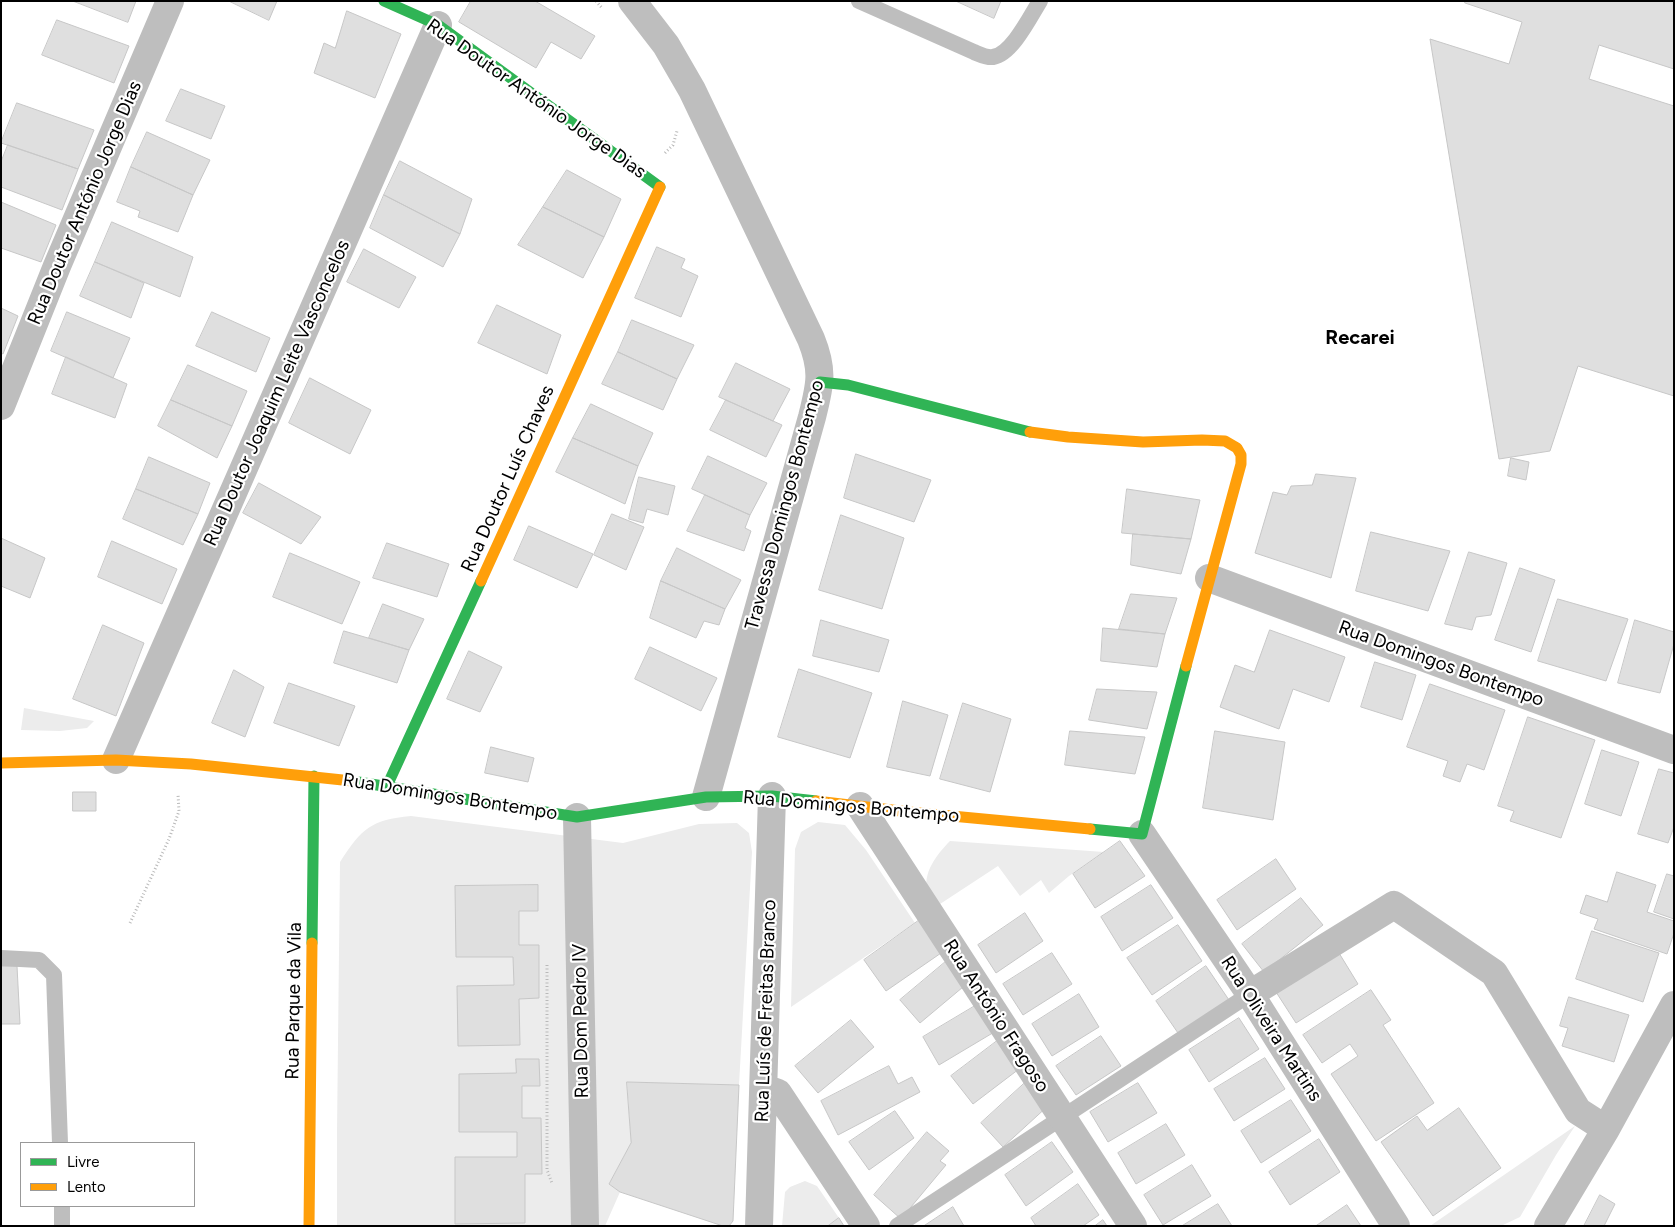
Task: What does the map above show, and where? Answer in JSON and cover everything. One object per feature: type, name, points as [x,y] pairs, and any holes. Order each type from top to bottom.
[{"type":"street","name":"Rua Doutor António Jorge Dias","points":[[1,406],[57,266],[170,1]]},
{"type":"street","name":"Rua Doutor António Jorge Dias","points":[[384,1],[438,25],[660,187]]},
{"type":"street","name":"Travessa Domingos Bontempo","points":[[632,1],[666,45],[692,90],[811,339],[820,366],[820,382],[812,417],[706,797]]},
{"type":"street","name":"Rua Doutor Joaquim Leite Vasconcelos","points":[[116,760],[438,25]]},
{"type":"street","name":"Rua Doutor Luís Chaves","points":[[387,786],[660,187]]},
{"type":"street","points":[[820,382],[848,386],[1026,431],[1068,437],[1143,442],[1226,441],[1237,448],[1242,455],[1142,834]]},
{"type":"street","name":"Rua Domingos Bontempo","points":[[1209,578],[1674,750]]},
{"type":"street","name":"Rua Domingos Bontempo","points":[[1,763],[116,760],[175,762],[314,776],[577,817],[706,797],[772,796],[1142,834]]},
{"type":"street","name":"Rua Parque da Vila","points":[[309,1226],[314,776]]},
{"type":"street","name":"Rua Luís de Freitas Branco","points":[[759,1226],[772,796]]},
{"type":"street","name":"Rua António Fragoso","points":[[860,806],[1133,1226]]},
{"type":"street","name":"Rua Dom Pedro IV","points":[[577,817],[585,1226]]},
{"type":"street","name":"Rua Oliveira Martins","points":[[1142,834],[1250,994],[1396,1226]]},
{"type":"street","points":[[1250,994],[1394,906],[1494,973],[1578,1111],[1606,1129]]},
{"type":"street","points":[[1548,1226],[1606,1129],[1674,1006]]},
{"type":"street","points":[[764,1088],[778,1093],[866,1226]]},
{"type":"lane","points":[[859,1],[991,58],[1002,55],[1013,44],[1040,1]]},
{"type":"lane","points":[[1,958],[39,960],[54,975],[60,1142]]},
{"type":"lane","points":[[897,1226],[1061,1116],[1250,994]]},
{"type":"lane","points":[[62,1207],[62,1226]]},
{"type":"path","points":[[596,1],[607,14]]},
{"type":"path","points":[[638,171],[658,159],[672,145],[677,134],[678,124]]},
{"type":"path","points":[[130,923],[169,838],[179,811],[175,762]]},
{"type":"shaded area","points":[[24,708],[94,721],[87,728],[60,731],[21,730]]},
{"type":"shaded area","points":[[411,816],[623,843],[699,824],[737,823],[749,833],[752,852],[739,1085],[627,1082],[631,1143],[609,1184],[620,1192],[605,1226],[337,1226],[340,862],[355,841],[369,828],[386,820]]},
{"type":"shaded area","points":[[818,822],[845,825],[866,850],[915,923],[791,1007],[795,849],[801,832]]},
{"type":"shaded area","points":[[950,841],[1104,852],[1069,876],[1049,893],[1041,880],[1020,896],[998,866],[937,906],[928,893],[927,879],[932,864]]},
{"type":"shaded area","points":[[1575,1126],[1520,1217],[1503,1225],[1430,1226]]},
{"type":"shaded area","points":[[805,1181],[817,1186],[839,1218],[828,1226],[782,1226],[785,1192],[790,1187]]},
{"type":"building","points":[[73,1],[136,1],[128,22]]},
{"type":"building","points":[[229,1],[277,1],[269,20]]},
{"type":"building","points":[[471,1],[535,1],[595,36],[581,59],[551,42],[536,68],[459,22]]},
{"type":"building","points":[[956,1],[1001,1],[994,18]]},
{"type":"building","points":[[1465,1],[1674,1],[1674,69],[1599,45],[1589,79],[1674,106],[1674,396],[1578,366],[1550,451],[1499,459],[1430,39],[1509,64],[1522,22],[1465,3]]},
{"type":"building","points":[[347,11],[401,34],[375,98],[314,73],[324,43],[335,48]]},
{"type":"building","points":[[57,20],[129,46],[114,83],[42,55]]},
{"type":"building","points":[[181,89],[225,106],[211,139],[166,121]]},
{"type":"building","points":[[17,103],[94,130],[78,169],[1,143]]},
{"type":"building","points":[[147,132],[210,160],[193,195],[131,167]]},
{"type":"building","points":[[8,145],[78,169],[62,210],[1,187],[1,162]]},
{"type":"building","points":[[400,161],[472,199],[460,234],[384,195]]},
{"type":"building","points":[[131,167],[193,195],[178,232],[138,217],[140,211],[117,202]]},
{"type":"building","points":[[567,170],[621,199],[604,237],[543,207]]},
{"type":"building","points":[[384,195],[460,234],[443,267],[370,228]]},
{"type":"building","points":[[1,202],[56,225],[41,262],[1,248]]},
{"type":"building","points":[[543,207],[604,237],[583,278],[518,245]]},
{"type":"building","points":[[112,222],[193,257],[180,297],[95,262]]},
{"type":"building","points":[[657,247],[685,259],[681,268],[698,276],[681,317],[635,298]]},
{"type":"building","points":[[364,249],[416,277],[399,308],[347,282]]},
{"type":"building","points":[[95,262],[144,283],[131,318],[80,296]]},
{"type":"building","points":[[497,305],[561,335],[547,374],[478,343]]},
{"type":"building","points":[[1,308],[18,316],[3,354],[1,353]]},
{"type":"building","points":[[67,312],[130,338],[113,378],[51,351]]},
{"type":"building","points":[[212,312],[270,338],[256,372],[196,346]]},
{"type":"building","points":[[632,320],[694,345],[677,379],[618,352]]},
{"type":"building","points":[[618,352],[677,379],[663,410],[602,384]]},
{"type":"building","points":[[66,357],[127,384],[115,418],[52,394]]},
{"type":"building","points":[[736,363],[790,389],[773,421],[719,397]]},
{"type":"building","points":[[188,365],[247,391],[232,426],[171,400]]},
{"type":"building","points":[[310,378],[371,410],[350,454],[289,423]]},
{"type":"building","points":[[171,400],[232,426],[217,458],[158,426]]},
{"type":"building","points":[[726,400],[782,425],[766,457],[710,430]]},
{"type":"building","points":[[591,404],[653,433],[638,466],[573,438]]},
{"type":"building","points":[[573,438],[638,466],[625,504],[556,472]]},
{"type":"building","points":[[856,454],[931,480],[914,522],[844,498]]},
{"type":"building","points":[[708,456],[767,483],[750,515],[692,489]]},
{"type":"building","points":[[149,457],[210,483],[198,514],[136,489]]},
{"type":"building","points":[[1511,458],[1529,462],[1526,480],[1508,476]]},
{"type":"building","points":[[1316,474],[1356,478],[1331,578],[1255,553],[1273,492],[1287,495],[1291,486],[1312,485]]},
{"type":"building","points":[[639,477],[675,486],[668,515],[647,509],[643,523],[629,519]]},
{"type":"building","points":[[259,483],[321,517],[301,544],[243,513]]},
{"type":"building","points":[[136,489],[198,514],[183,545],[123,519]]},
{"type":"building","points":[[1127,489],[1200,500],[1191,539],[1122,533]]},
{"type":"building","points":[[705,495],[750,515],[745,528],[751,531],[744,551],[687,531]]},
{"type":"building","points":[[612,514],[644,527],[626,570],[594,555]]},
{"type":"building","points":[[841,515],[904,538],[882,609],[819,590]]},
{"type":"building","points":[[529,526],[593,554],[577,588],[514,560]]},
{"type":"building","points":[[1371,532],[1450,551],[1428,611],[1356,591]]},
{"type":"building","points":[[1133,534],[1191,539],[1181,574],[1131,565]]},
{"type":"building","points":[[1,538],[45,558],[30,598],[1,586]]},
{"type":"building","points":[[112,541],[177,569],[162,604],[98,577]]},
{"type":"building","points":[[387,543],[449,564],[437,597],[373,578]]},
{"type":"building","points":[[677,548],[741,580],[725,609],[661,581]]},
{"type":"building","points":[[1469,552],[1507,563],[1491,615],[1476,617],[1472,630],[1445,624]]},
{"type":"building","points":[[290,553],[360,582],[342,624],[273,597]]},
{"type":"building","points":[[1520,568],[1555,580],[1531,652],[1495,640]]},
{"type":"building","points":[[661,581],[725,609],[719,625],[704,621],[696,638],[650,618]]},
{"type":"building","points":[[1131,594],[1177,598],[1165,634],[1119,629]]},
{"type":"building","points":[[1558,599],[1628,619],[1606,681],[1538,661]]},
{"type":"building","points":[[383,604],[424,619],[409,650],[369,638]]},
{"type":"building","points":[[821,620],[889,640],[879,672],[813,656]]},
{"type":"building","points":[[1635,620],[1674,632],[1674,644],[1660,693],[1618,683]]},
{"type":"building","points":[[103,625],[144,643],[116,716],[73,699]]},
{"type":"building","points":[[1103,628],[1165,634],[1157,667],[1101,661]]},
{"type":"building","points":[[1270,630],[1345,657],[1329,702],[1293,689],[1279,729],[1220,707],[1235,665],[1254,672]]},
{"type":"building","points":[[344,631],[409,650],[397,683],[334,663]]},
{"type":"building","points":[[650,647],[717,678],[701,711],[635,679]]},
{"type":"building","points":[[469,651],[502,667],[480,712],[447,699]]},
{"type":"building","points":[[1375,662],[1416,675],[1402,720],[1361,707]]},
{"type":"building","points":[[799,669],[872,693],[850,758],[778,737]]},
{"type":"building","points":[[234,670],[264,687],[245,737],[212,723]]},
{"type":"building","points":[[289,683],[355,706],[339,746],[274,723]]},
{"type":"building","points":[[1430,684],[1505,710],[1484,770],[1467,764],[1460,782],[1443,776],[1448,761],[1407,747]]},
{"type":"building","points":[[1097,689],[1157,692],[1147,729],[1089,720]]},
{"type":"building","points":[[903,701],[948,715],[930,776],[887,767]]},
{"type":"building","points":[[963,703],[1011,719],[990,792],[940,779]]},
{"type":"building","points":[[1528,717],[1595,740],[1561,838],[1510,821],[1514,811],[1498,806]]},
{"type":"building","points":[[1070,731],[1145,737],[1135,774],[1065,765]]},
{"type":"building","points":[[1215,731],[1285,742],[1273,820],[1203,808]]},
{"type":"building","points":[[491,747],[534,758],[528,782],[485,773]]},
{"type":"building","points":[[1602,750],[1639,762],[1621,816],[1585,804]]},
{"type":"building","points":[[1659,769],[1674,773],[1674,827],[1668,843],[1638,834]]},
{"type":"building","points":[[73,792],[96,792],[96,811],[73,811]]},
{"type":"building","points":[[1120,841],[1145,876],[1095,908],[1073,874]]},
{"type":"building","points":[[1276,859],[1296,889],[1237,930],[1217,900]]},
{"type":"building","points":[[1617,872],[1656,885],[1647,912],[1674,921],[1674,933],[1667,954],[1594,929],[1598,919],[1580,913],[1586,895],[1607,902]]},
{"type":"building","points":[[1667,874],[1674,876],[1674,919],[1654,912]]},
{"type":"building","points":[[538,885],[538,911],[519,911],[519,945],[539,945],[539,998],[519,999],[520,1045],[458,1046],[457,986],[514,985],[513,957],[456,957],[455,886]]},
{"type":"building","points":[[1151,885],[1173,918],[1122,951],[1101,917]]},
{"type":"building","points":[[1301,898],[1323,925],[1264,972],[1242,944]]},
{"type":"building","points":[[1025,913],[1043,941],[996,973],[978,945]]},
{"type":"building","points":[[921,919],[944,951],[886,991],[864,960]]},
{"type":"building","points":[[1178,925],[1202,961],[1152,995],[1127,958]]},
{"type":"building","points":[[1592,931],[1659,953],[1643,1002],[1576,979]]},
{"type":"building","points":[[1052,953],[1072,984],[1023,1015],[1003,984]]},
{"type":"building","points":[[1339,953],[1358,984],[1296,1023],[1276,992]]},
{"type":"building","points":[[949,959],[969,982],[920,1023],[900,1000]]},
{"type":"building","points":[[1,966],[17,966],[20,1024],[1,1024]]},
{"type":"building","points":[[1206,966],[1229,1000],[1178,1033],[1156,1001]]},
{"type":"building","points":[[1371,990],[1391,1020],[1383,1025],[1434,1103],[1376,1141],[1331,1074],[1358,1056],[1350,1044],[1322,1063],[1303,1035]]},
{"type":"building","points":[[1079,994],[1099,1027],[1052,1056],[1032,1024]]},
{"type":"building","points":[[1569,997],[1629,1015],[1614,1062],[1562,1046],[1568,1028],[1560,1026]]},
{"type":"building","points":[[980,1003],[996,1031],[939,1065],[923,1037]]},
{"type":"building","points":[[1239,1018],[1259,1049],[1209,1082],[1189,1050]]},
{"type":"building","points":[[851,1020],[874,1047],[818,1093],[795,1066]]},
{"type":"building","points":[[1101,1036],[1121,1066],[1076,1095],[1056,1066]]},
{"type":"building","points":[[1001,1038],[1023,1066],[973,1104],[951,1076]]},
{"type":"building","points":[[1265,1058],[1285,1089],[1234,1121],[1214,1089]]},
{"type":"building","points":[[516,1059],[539,1059],[540,1086],[522,1086],[522,1118],[541,1118],[542,1174],[525,1174],[525,1223],[455,1224],[455,1157],[517,1157],[517,1132],[459,1132],[459,1074],[516,1073]]},
{"type":"building","points":[[889,1066],[898,1084],[912,1077],[920,1092],[838,1135],[821,1101]]},
{"type":"building","points":[[1027,1081],[1049,1105],[1003,1147],[981,1123]]},
{"type":"building","points":[[627,1082],[739,1085],[733,1221],[729,1226],[723,1226],[620,1192],[609,1184],[631,1143]]},
{"type":"building","points":[[1138,1083],[1157,1113],[1108,1142],[1090,1112]]},
{"type":"building","points":[[1291,1100],[1311,1131],[1261,1163],[1241,1131]]},
{"type":"building","points":[[1459,1108],[1501,1168],[1433,1216],[1381,1142],[1417,1116],[1427,1130]]},
{"type":"building","points":[[895,1111],[914,1138],[869,1170],[849,1142]]},
{"type":"building","points":[[1166,1124],[1185,1155],[1136,1184],[1118,1153]]},
{"type":"building","points":[[927,1132],[949,1151],[940,1161],[946,1165],[901,1219],[874,1195]]},
{"type":"building","points":[[1319,1139],[1340,1172],[1290,1205],[1269,1172]]},
{"type":"building","points":[[1052,1142],[1073,1172],[1026,1206],[1005,1175]]},
{"type":"building","points":[[1192,1165],[1211,1196],[1163,1225],[1144,1195]]},
{"type":"building","points":[[1078,1184],[1099,1215],[1083,1226],[1036,1226],[1031,1218]]},
{"type":"building","points":[[1600,1195],[1615,1204],[1604,1226],[1584,1226]]},
{"type":"building","points":[[1218,1204],[1232,1226],[1182,1226]]},
{"type":"building","points":[[1347,1205],[1361,1226],[1316,1226]]},
{"type":"building","points":[[953,1207],[964,1226],[924,1226]]},
{"type":"building","points":[[839,1218],[844,1226],[828,1226]]},
{"type":"building","points":[[1103,1220],[1107,1226],[1095,1226]]},
{"type":"traffic: fast","points":[[384,1],[438,25],[660,187]]},
{"type":"traffic: fast","points":[[820,382],[848,385],[1030,432]]},
{"type":"traffic: fast","points":[[387,786],[481,581]]},
{"type":"traffic: fast","points":[[1090,829],[1142,834],[1186,666]]},
{"type":"traffic: fast","points":[[312,943],[314,776]]},
{"type":"traffic: fast","points":[[352,781],[577,817],[706,797],[772,796],[816,801]]},
{"type":"traffic: slow","points":[[481,581],[660,187]]},
{"type":"traffic: slow","points":[[1030,432],[1068,437],[1143,442],[1225,441],[1237,448],[1241,455],[1241,464],[1186,666]]},
{"type":"traffic: slow","points":[[1,763],[116,760],[191,764],[352,781]]},
{"type":"traffic: slow","points":[[816,801],[1090,829]]},
{"type":"traffic: slow","points":[[309,1226],[312,943]]},
{"type":"district","name":"Recarei","points":[[1360,338]]}]
